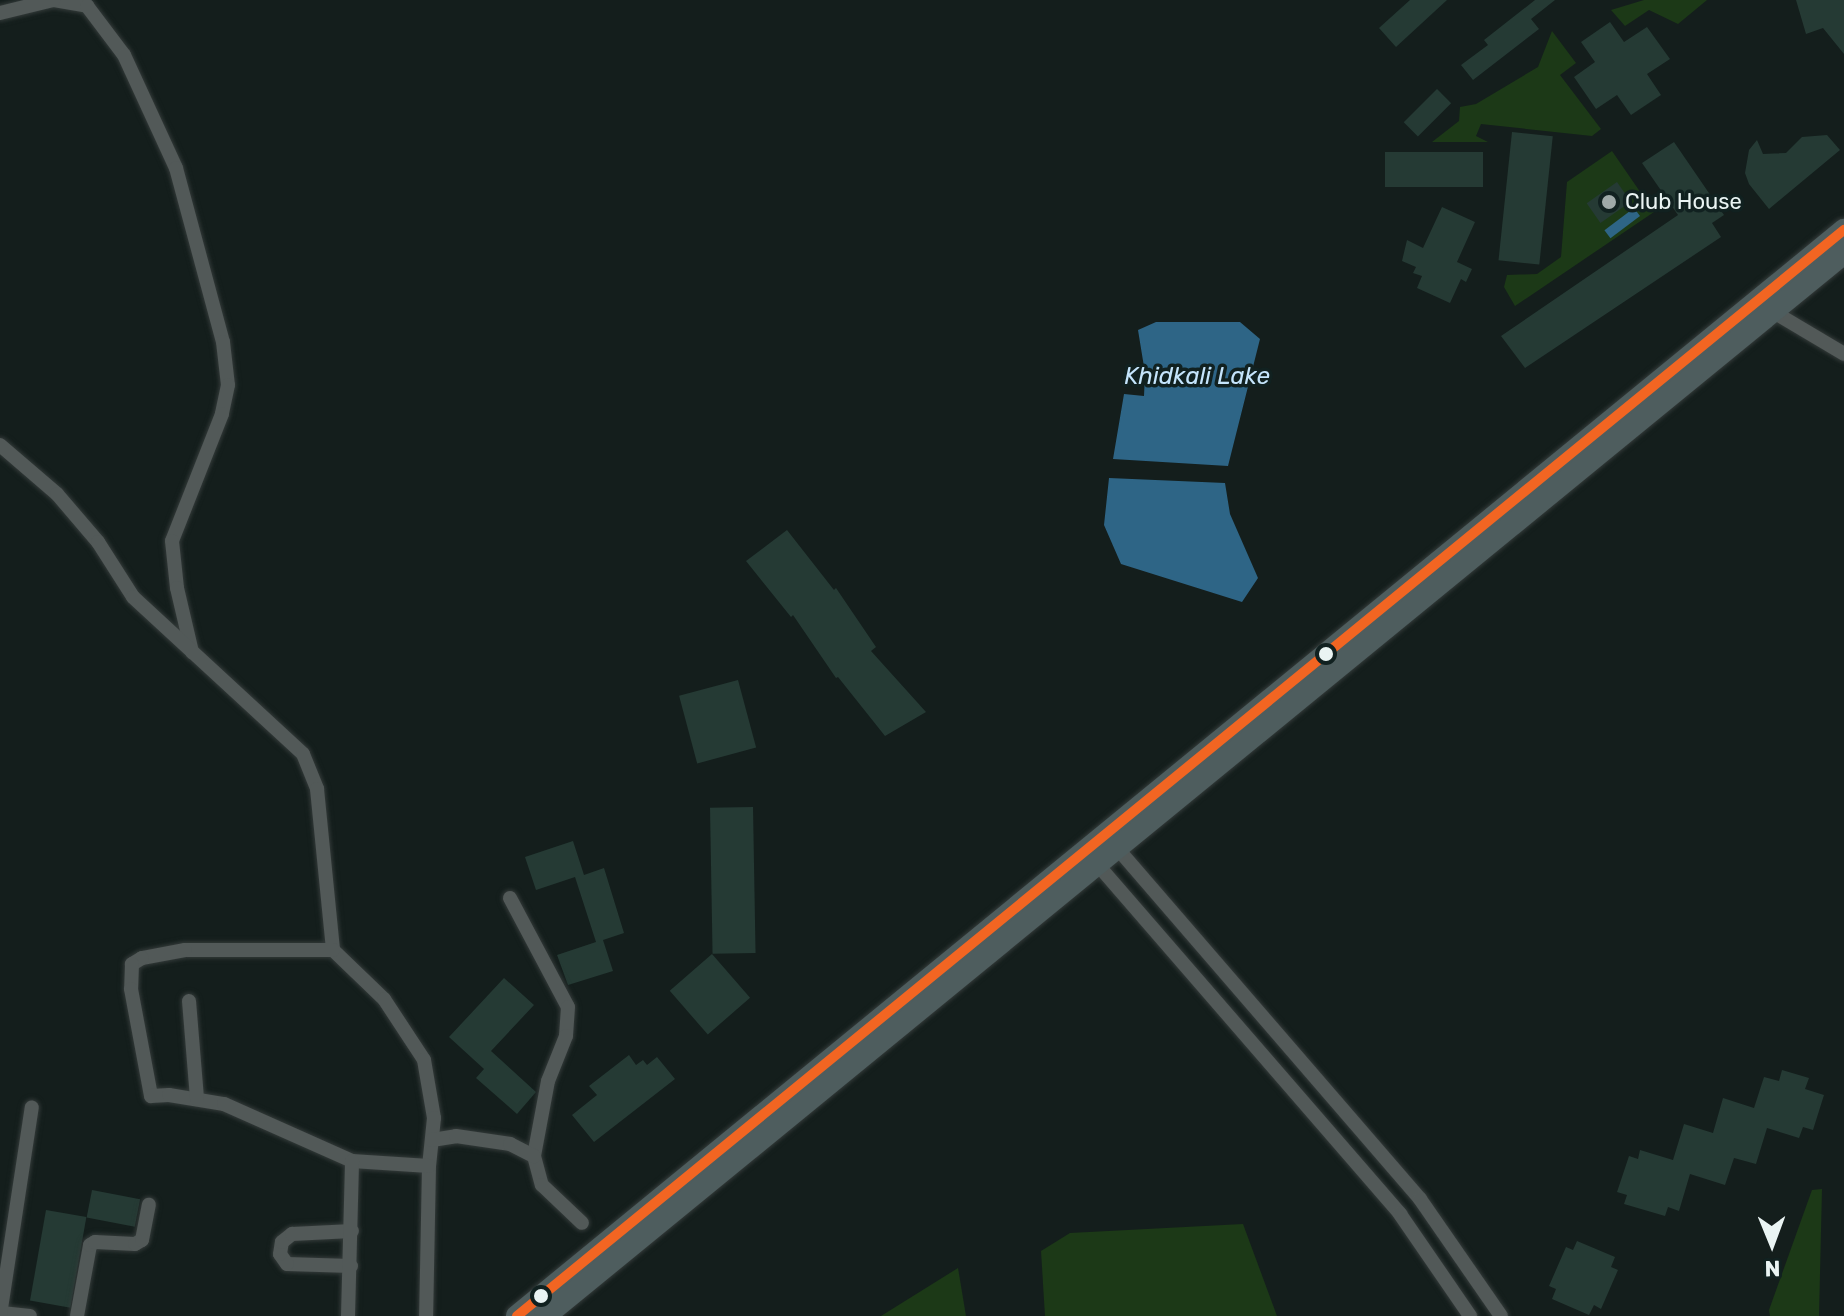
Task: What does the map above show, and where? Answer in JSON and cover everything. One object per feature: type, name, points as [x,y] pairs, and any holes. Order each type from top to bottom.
[{"type":"main road","points":[[517,1316],[1844,230]]},
{"type":"main road","points":[[545,1316],[1844,253]]},
{"type":"street","points":[[0,13],[54,0],[87,6],[124,55],[176,168],[223,342],[228,385],[222,414],[172,541],[177,588],[192,652]]},
{"type":"street","points":[[1772,311],[1844,354]]},
{"type":"street","points":[[0,445],[57,494],[98,542],[133,597],[303,754],[317,789],[333,950],[384,999],[424,1060],[434,1118],[429,1166],[426,1316]]},
{"type":"street","points":[[1118,849],[1420,1199],[1501,1316]]},
{"type":"street","points":[[1098,865],[1400,1214],[1470,1316]]},
{"type":"street","points":[[510,898],[568,1007],[566,1036],[548,1081],[534,1156],[542,1185],[582,1223]]},
{"type":"street","points":[[333,950],[185,950],[142,958],[132,964],[131,989],[151,1096],[224,1104],[352,1161],[429,1166]]},
{"type":"street","points":[[189,1001],[197,1099]]},
{"type":"street","points":[[30,1316],[1,1314],[5,1256],[32,1107]]},
{"type":"street","points":[[432,1140],[456,1136],[510,1144],[534,1156]]},
{"type":"street","points":[[348,1316],[352,1161]]},
{"type":"street","points":[[1400,1214],[1420,1199]]},
{"type":"street","points":[[77,1316],[90,1245],[95,1242],[135,1244],[142,1240],[149,1205]]},
{"type":"street","points":[[351,1266],[287,1264],[280,1254],[282,1242],[292,1234],[352,1231]]},
{"type":"green space","points":[[1644,0],[1707,0],[1678,24],[1649,10],[1625,26],[1611,10]]},
{"type":"green space","points":[[1552,31],[1576,63],[1560,75],[1601,129],[1592,136],[1481,124],[1476,136],[1488,142],[1432,142],[1459,121],[1460,107],[1476,104],[1538,67]]},
{"type":"green space","points":[[1612,151],[1654,212],[1515,306],[1504,287],[1507,275],[1537,274],[1561,257],[1567,182]]},
{"type":"green space","points":[[1822,1189],[1819,1316],[1770,1316],[1769,1310],[1812,1190]]},
{"type":"green space","points":[[1243,1224],[1277,1316],[1045,1316],[1041,1251],[1070,1233]]},
{"type":"green space","points":[[958,1268],[966,1316],[881,1316]]},
{"type":"water","points":[[1634,208],[1640,216],[1610,238],[1604,230]]},
{"type":"water","name":"Khidkali Lake","points":[[1156,322],[1240,322],[1260,339],[1228,466],[1113,459],[1124,394],[1144,396],[1145,373],[1138,330]]},
{"type":"water","points":[[1109,478],[1225,483],[1230,514],[1258,578],[1242,602],[1121,564],[1104,525]]},
{"type":"building","points":[[1410,0],[1447,0],[1396,47],[1379,28]]},
{"type":"building","points":[[1535,0],[1555,0],[1531,19],[1539,29],[1473,80],[1461,65],[1488,45],[1484,40]]},
{"type":"building","points":[[1796,0],[1844,0],[1844,54],[1823,28],[1806,34]]},
{"type":"building","points":[[1610,22],[1624,42],[1647,27],[1670,59],[1647,74],[1661,95],[1631,115],[1617,95],[1596,109],[1574,77],[1595,62],[1581,42]]},
{"type":"building","points":[[1437,89],[1451,103],[1418,136],[1404,122]]},
{"type":"building","points":[[1512,132],[1553,136],[1539,265],[1499,260]]},
{"type":"building","points":[[1827,135],[1840,150],[1769,209],[1749,184],[1745,173],[1749,150],[1757,140],[1763,154],[1786,153],[1802,137]]},
{"type":"building","points":[[1674,142],[1724,215],[1712,223],[1721,237],[1525,368],[1501,336],[1678,215],[1642,163]]},
{"type":"building","points":[[1385,152],[1483,152],[1483,187],[1385,187]]},
{"type":"building","name":"Club House","points":[[1617,182],[1631,202],[1600,223],[1587,203]]},
{"type":"building","points":[[1442,207],[1475,222],[1457,262],[1472,269],[1466,282],[1461,279],[1450,303],[1417,288],[1422,276],[1413,273],[1416,267],[1402,261],[1407,240],[1423,248]]},
{"type":"building","points":[[787,530],[834,590],[836,588],[876,647],[871,651],[926,712],[885,736],[836,678],[793,615],[791,617],[746,561]]},
{"type":"building","points":[[738,680],[756,748],[697,763],[679,696]]},
{"type":"building","points":[[753,807],[756,953],[713,954],[710,808]]},
{"type":"building","points":[[573,841],[584,875],[604,868],[624,933],[603,940],[613,971],[568,985],[557,955],[596,942],[575,877],[536,890],[525,857]]},
{"type":"building","points":[[712,954],[750,998],[708,1035],[670,991]]},
{"type":"building","points":[[504,978],[534,1005],[491,1051],[536,1092],[517,1114],[476,1078],[484,1069],[449,1037]]},
{"type":"building","points":[[629,1055],[636,1065],[643,1060],[647,1065],[657,1057],[675,1079],[594,1142],[572,1115],[597,1095],[589,1086]]},
{"type":"building","points":[[1782,1070],[1809,1078],[1805,1089],[1824,1095],[1813,1130],[1803,1127],[1799,1138],[1767,1128],[1756,1164],[1734,1158],[1725,1185],[1690,1174],[1679,1211],[1668,1207],[1665,1216],[1624,1204],[1627,1195],[1617,1192],[1629,1156],[1638,1159],[1640,1150],[1673,1160],[1684,1124],[1713,1133],[1723,1098],[1754,1108],[1764,1077],[1779,1081]]},
{"type":"building","points":[[92,1190],[140,1199],[135,1227],[87,1217]]},
{"type":"building","points":[[46,1210],[86,1217],[70,1308],[30,1301]]},
{"type":"building","points":[[1577,1241],[1615,1257],[1611,1267],[1618,1270],[1601,1309],[1594,1305],[1589,1315],[1552,1299],[1556,1289],[1549,1286],[1566,1247],[1573,1250]]},
{"type":"transit line","points":[[517,1316],[1844,230]]},
{"type":"place","name":"Club House","points":[[1609,202]]}]
